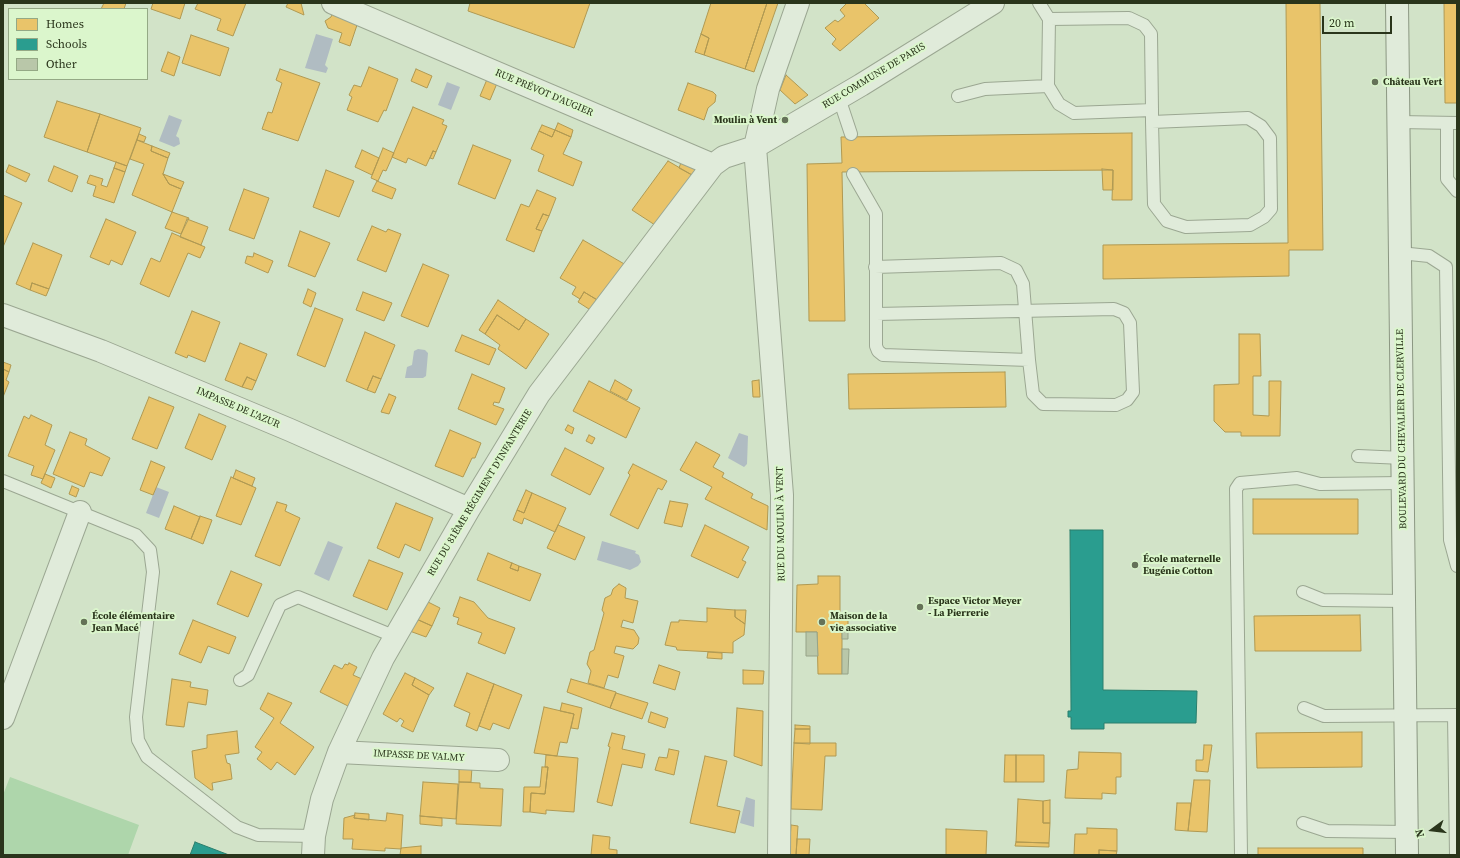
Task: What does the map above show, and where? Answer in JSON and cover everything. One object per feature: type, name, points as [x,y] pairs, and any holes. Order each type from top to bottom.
[{"type":"street","name":"RUE PRÉVOT D'AUGIER","points":[[333,3],[713,165]]},
{"type":"street","name":"RUE DU MOULIN À VENT","points":[[778,855],[782,495],[755,147],[768,89],[798,3]]},
{"type":"street","name":"RUE COMMUNE DE PARIS","points":[[755,147],[839,98],[993,3]]},
{"type":"street","name":"BOULEVARD DU CHEVALIER DE CLERVILLE","points":[[1397,3],[1403,458],[1402,483],[1407,716],[1407,855]]},
{"type":"street","points":[[713,165],[724,157],[755,147]]},
{"type":"street","name":"RUE DU 81ÈME RÉGIMENT D'INFANTERIE","points":[[313,846],[322,799],[339,752],[383,658],[470,509],[539,394],[713,165]]},
{"type":"street","name":"IMPASSE DE L'AZUR","points":[[3,315],[102,351],[290,430],[470,509]]},
{"type":"street","points":[[3,718],[80,512]]},
{"type":"street","name":"IMPASSE DE VALMY","points":[[339,752],[498,760]]},
{"type":"lane","points":[[1039,3],[1049,19],[1048,86],[1059,104],[1074,113],[1152,116],[1248,118],[1261,126],[1270,138],[1271,209],[1264,217],[1250,225],[1186,227],[1166,221],[1154,204],[1152,116],[1151,34],[1144,25],[1129,18],[1049,19]]},
{"type":"lane","points":[[958,96],[985,89],[1048,86]]},
{"type":"lane","points":[[839,98],[851,134]]},
{"type":"lane","points":[[1399,122],[1452,123],[1447,179],[1457,191]]},
{"type":"lane","points":[[853,174],[876,214],[876,346],[883,355],[1029,360]]},
{"type":"lane","points":[[1400,253],[1429,256],[1446,267],[1450,540],[1457,566]]},
{"type":"lane","points":[[875,267],[1001,263],[1016,270],[1023,284],[1025,310],[1029,360],[1033,394],[1043,404],[1116,405],[1127,400],[1133,392],[1130,322],[1124,314],[1114,309],[1025,310],[876,314]]},
{"type":"lane","points":[[1358,456],[1403,458]]},
{"type":"lane","points":[[1241,855],[1236,490],[1240,483],[1297,478],[1320,484],[1402,483]]},
{"type":"lane","points":[[3,481],[136,535],[150,550],[153,572],[136,717],[138,740],[147,757],[237,826],[258,835],[313,846]]},
{"type":"lane","points":[[1303,592],[1323,600],[1404,601]]},
{"type":"lane","points":[[240,680],[248,675],[280,605],[298,597],[396,637]]},
{"type":"lane","points":[[1304,708],[1324,716],[1456,715],[1456,855]]},
{"type":"lane","points":[[1303,823],[1327,832],[1407,832]]},
{"type":"green space","points":[[10,777],[139,825],[128,855],[3,855],[3,795]]},
{"type":"shaded area","points":[[316,34],[333,39],[325,65],[328,68],[326,73],[305,68]]},
{"type":"shaded area","points":[[447,82],[460,87],[451,110],[438,105]]},
{"type":"shaded area","points":[[169,115],[182,120],[176,136],[179,138],[180,144],[174,147],[159,141]]},
{"type":"shaded area","points":[[418,349],[425,350],[428,353],[426,376],[423,378],[405,378],[407,367],[412,365],[414,351]]},
{"type":"shaded area","points":[[739,433],[748,436],[747,464],[744,467],[728,458]]},
{"type":"shaded area","points":[[156,487],[169,492],[159,518],[146,513]]},
{"type":"shaded area","points":[[328,541],[343,547],[329,581],[314,574]]},
{"type":"shaded area","points":[[602,541],[636,551],[635,553],[639,555],[641,562],[638,566],[630,570],[597,560]]},
{"type":"shaded area","points":[[746,797],[755,800],[754,827],[740,823]]},
{"type":"building: Homes","points":[[104,3],[126,3],[124,8],[102,8]]},
{"type":"building: Homes","points":[[153,3],[185,3],[180,19],[151,9]]},
{"type":"building: Homes","points":[[198,3],[246,3],[233,36],[217,30],[221,19],[195,9]]},
{"type":"building: Homes","points":[[288,3],[301,3],[304,15],[286,7]]},
{"type":"building: Homes","points":[[470,3],[590,3],[574,48],[468,11]]},
{"type":"building: Homes","points":[[711,3],[767,3],[745,69],[704,55],[709,38],[701,34]]},
{"type":"building: Homes","points":[[767,3],[778,3],[754,72],[745,69]]},
{"type":"building: Homes","points":[[847,3],[864,3],[879,18],[840,51],[832,44],[836,39],[825,28],[835,20],[838,22],[845,16],[840,10]]},
{"type":"building: Homes","points":[[1286,3],[1320,3],[1323,250],[1289,250],[1289,276],[1103,279],[1103,245],[1288,243]]},
{"type":"building: Homes","points":[[1444,3],[1457,3],[1457,103],[1445,103]]},
{"type":"building: Homes","points":[[333,12],[358,22],[350,46],[339,42],[342,33],[328,28],[325,21],[331,17]]},
{"type":"building: Homes","points":[[701,34],[709,38],[704,55],[695,52]]},
{"type":"building: Homes","points":[[191,35],[229,48],[220,76],[182,63]]},
{"type":"building: Homes","points":[[168,52],[180,57],[174,76],[161,71]]},
{"type":"building: Homes","points":[[369,67],[398,79],[386,111],[384,110],[378,122],[347,110],[352,97],[349,95],[354,85],[361,87]]},
{"type":"building: Homes","points":[[280,69],[320,83],[298,141],[262,129],[268,112],[272,113],[282,83],[276,80]]},
{"type":"building: Homes","points":[[416,69],[432,76],[427,88],[411,81]]},
{"type":"building: Homes","points":[[786,75],[808,95],[795,104],[780,90]]},
{"type":"building: Homes","points":[[488,77],[498,81],[490,100],[480,96]]},
{"type":"building: Homes","points":[[688,83],[713,92],[716,95],[715,102],[708,108],[704,120],[678,110]]},
{"type":"building: Homes","points":[[57,101],[100,114],[87,152],[44,137]]},
{"type":"building: Homes","points":[[413,107],[444,120],[442,124],[447,126],[436,152],[433,151],[426,166],[408,158],[406,163],[392,157]]},
{"type":"building: Homes","points":[[100,114],[141,128],[127,166],[87,152]]},
{"type":"building: Homes","points":[[558,123],[573,130],[571,137],[555,130]]},
{"type":"building: Homes","points":[[542,125],[555,130],[552,137],[539,131]]},
{"type":"building: Homes","points":[[555,130],[571,137],[563,154],[582,162],[573,186],[538,171],[544,155],[531,149],[539,131],[552,137]]},
{"type":"building: Homes","points":[[1132,133],[1132,200],[1112,200],[1113,170],[842,172],[845,321],[809,321],[807,164],[842,163],[841,137]]},
{"type":"building: Homes","points":[[139,134],[146,137],[144,142],[137,140]]},
{"type":"building: Homes","points":[[137,140],[152,146],[151,151],[168,158],[163,174],[169,184],[181,189],[172,212],[132,195],[144,164],[130,159]]},
{"type":"building: Homes","points":[[473,145],[511,160],[495,199],[458,184]]},
{"type":"building: Homes","points":[[152,146],[170,153],[168,158],[151,151]]},
{"type":"building: Homes","points":[[383,148],[394,153],[386,171],[383,170],[378,181],[371,178]]},
{"type":"building: Homes","points":[[362,150],[379,158],[372,175],[355,167]]},
{"type":"building: Homes","points":[[433,151],[436,152],[433,159],[430,158]]},
{"type":"building: Homes","points":[[683,157],[697,168],[692,175],[679,168]]},
{"type":"building: Homes","points":[[668,161],[692,175],[655,225],[632,210]]},
{"type":"building: Homes","points":[[116,162],[127,166],[125,172],[114,168]]},
{"type":"building: Homes","points":[[9,165],[30,174],[26,182],[6,172]]},
{"type":"building: Homes","points":[[54,166],[78,176],[72,192],[48,181]]},
{"type":"building: Homes","points":[[114,168],[125,172],[114,203],[93,196],[96,186],[87,183],[90,175],[103,179],[101,185],[107,187]]},
{"type":"building: Homes","points":[[1102,169],[1113,170],[1113,190],[1103,190]]},
{"type":"building: Homes","points":[[326,170],[354,181],[339,217],[313,207]]},
{"type":"building: Homes","points":[[163,174],[184,182],[181,189],[169,184]]},
{"type":"building: Homes","points":[[377,181],[396,189],[392,199],[372,191]]},
{"type":"building: Homes","points":[[244,189],[269,198],[254,239],[229,230]]},
{"type":"building: Homes","points":[[537,190],[556,198],[549,216],[543,214],[536,229],[542,231],[534,252],[506,240],[521,204],[529,207]]},
{"type":"building: Homes","points":[[3,195],[22,203],[3,247]]},
{"type":"building: Homes","points":[[172,212],[189,218],[181,234],[165,228]]},
{"type":"building: Homes","points":[[543,214],[549,216],[542,231],[536,229]]},
{"type":"building: Homes","points":[[106,219],[136,232],[122,265],[111,260],[109,265],[90,257]]},
{"type":"building: Homes","points":[[187,219],[208,227],[201,245],[180,237]]},
{"type":"building: Homes","points":[[372,226],[386,232],[388,229],[401,234],[386,272],[357,260]]},
{"type":"building: Homes","points":[[300,231],[330,243],[315,277],[288,266]]},
{"type":"building: Homes","points":[[172,233],[205,247],[200,258],[188,253],[169,297],[140,284],[151,258],[160,262]]},
{"type":"building: Homes","points":[[583,240],[626,265],[599,301],[584,292],[580,299],[572,294],[576,287],[560,278]]},
{"type":"building: Homes","points":[[33,243],[62,255],[49,289],[32,283],[30,290],[16,284]]},
{"type":"building: Homes","points":[[254,253],[273,261],[268,273],[245,263],[247,256],[253,257]]},
{"type":"building: Homes","points":[[423,264],[449,275],[428,327],[401,316]]},
{"type":"building: Homes","points":[[32,283],[49,289],[46,296],[30,290]]},
{"type":"building: Homes","points":[[308,289],[316,293],[311,307],[303,303]]},
{"type":"building: Homes","points":[[363,292],[392,303],[384,321],[356,310]]},
{"type":"building: Homes","points":[[584,292],[599,301],[592,311],[578,302]]},
{"type":"building: Homes","points":[[498,300],[526,319],[519,330],[497,315],[485,334],[479,330]]},
{"type":"building: Homes","points":[[315,308],[343,319],[325,367],[297,355]]},
{"type":"building: Homes","points":[[192,311],[220,322],[205,362],[188,355],[187,358],[175,353]]},
{"type":"building: Homes","points":[[497,315],[519,330],[526,319],[549,334],[526,369],[498,349],[500,345],[485,334]]},
{"type":"building: Homes","points":[[365,332],[395,345],[381,379],[373,376],[367,390],[346,381]]},
{"type":"building: Homes","points":[[1239,334],[1260,334],[1261,376],[1253,376],[1253,415],[1269,416],[1269,381],[1281,381],[1280,436],[1241,436],[1241,432],[1225,432],[1214,421],[1214,385],[1239,384]]},
{"type":"building: Homes","points":[[462,335],[496,349],[489,365],[455,351]]},
{"type":"building: Homes","points":[[240,343],[267,354],[256,381],[247,377],[242,387],[225,380]]},
{"type":"building: Homes","points":[[3,362],[11,365],[9,372],[3,369]]},
{"type":"building: Homes","points":[[3,369],[9,372],[6,380],[9,382],[3,397]]},
{"type":"building: Homes","points":[[1005,372],[1006,407],[849,409],[848,374]]},
{"type":"building: Homes","points":[[472,374],[505,388],[499,403],[494,402],[493,405],[504,409],[496,425],[458,409]]},
{"type":"building: Homes","points":[[373,376],[381,379],[375,393],[367,390]]},
{"type":"building: Homes","points":[[247,377],[256,381],[252,390],[242,387]]},
{"type":"building: Homes","points":[[615,380],[632,390],[627,400],[610,391]]},
{"type":"building: Homes","points":[[759,380],[760,397],[753,397],[752,381]]},
{"type":"building: Homes","points":[[589,381],[640,408],[626,438],[573,411]]},
{"type":"building: Homes","points":[[389,394],[396,397],[389,414],[381,412]]},
{"type":"building: Homes","points":[[149,397],[174,407],[157,449],[132,439]]},
{"type":"building: Homes","points":[[199,414],[226,426],[212,460],[185,448]]},
{"type":"building: Homes","points":[[31,415],[52,425],[45,445],[55,450],[43,479],[31,475],[34,466],[8,456],[24,416],[29,419]]},
{"type":"building: Homes","points":[[568,425],[574,428],[572,434],[565,430]]},
{"type":"building: Homes","points":[[450,430],[481,443],[475,458],[472,458],[463,477],[435,466]]},
{"type":"building: Homes","points":[[70,432],[87,439],[85,445],[110,458],[102,476],[90,472],[84,487],[53,474]]},
{"type":"building: Homes","points":[[589,435],[595,438],[592,444],[586,441]]},
{"type":"building: Homes","points":[[696,442],[720,455],[713,467],[724,473],[722,477],[753,494],[751,498],[768,506],[767,530],[705,499],[712,487],[680,470]]},
{"type":"building: Homes","points":[[565,448],[604,468],[590,495],[551,475]]},
{"type":"building: Homes","points":[[151,461],[165,467],[153,495],[140,490]]},
{"type":"building: Homes","points":[[633,464],[667,481],[662,490],[658,488],[638,529],[610,515],[630,475],[628,473]]},
{"type":"building: Homes","points":[[236,470],[255,478],[252,486],[233,478]]},
{"type":"building: Homes","points":[[45,474],[55,478],[51,488],[41,483]]},
{"type":"building: Homes","points":[[231,477],[256,488],[241,525],[216,516]]},
{"type":"building: Homes","points":[[72,486],[79,489],[76,497],[69,494]]},
{"type":"building: Homes","points":[[526,490],[532,493],[524,513],[517,510]]},
{"type":"building: Homes","points":[[532,493],[566,508],[555,532],[524,518],[522,524],[513,520],[517,510],[524,513]]},
{"type":"building: Homes","points":[[1253,499],[1358,499],[1358,534],[1253,534]]},
{"type":"building: Homes","points":[[670,501],[688,504],[682,527],[664,523]]},
{"type":"building: Homes","points":[[277,502],[287,505],[285,511],[300,518],[280,566],[255,556]]},
{"type":"building: Homes","points":[[396,503],[433,518],[420,551],[405,544],[399,558],[377,548]]},
{"type":"building: Homes","points":[[174,506],[200,517],[191,539],[165,529]]},
{"type":"building: Homes","points":[[200,516],[212,520],[203,544],[191,539]]},
{"type":"building: Homes","points":[[558,525],[585,537],[575,560],[547,548]]},
{"type":"building: Homes","points":[[705,525],[749,547],[742,560],[746,562],[738,578],[691,556]]},
{"type":"building: Homes","points":[[488,553],[512,563],[510,568],[518,571],[519,566],[541,574],[530,601],[477,580]]},
{"type":"building: Homes","points":[[369,560],[403,573],[387,610],[353,596]]},
{"type":"building: Homes","points":[[512,563],[519,566],[518,571],[510,568]]},
{"type":"building: Homes","points":[[231,571],[262,584],[248,617],[217,604]]},
{"type":"building: Homes","name":"Maison de la vie associative","points":[[818,576],[840,576],[840,616],[848,616],[848,627],[842,627],[842,674],[818,674],[817,632],[796,632],[797,585],[818,584]]},
{"type":"building: Homes","points":[[619,584],[626,588],[625,598],[638,601],[633,623],[623,620],[621,627],[634,630],[639,638],[638,644],[633,649],[616,646],[614,653],[624,656],[618,678],[608,675],[604,688],[588,683],[591,671],[587,664],[590,652],[594,650],[604,613],[602,610],[605,598],[611,595],[613,589]]},
{"type":"building: Homes","points":[[460,597],[474,602],[488,618],[515,628],[505,654],[478,643],[482,633],[457,624],[459,618],[453,616]]},
{"type":"building: Homes","points":[[424,600],[440,608],[432,626],[414,618]]},
{"type":"building: Homes","points":[[707,608],[735,610],[735,617],[745,624],[744,635],[733,642],[733,653],[677,650],[676,647],[665,645],[671,622],[679,622],[679,620],[707,622]]},
{"type":"building: Homes","points":[[735,610],[746,610],[745,624],[735,617]]},
{"type":"building: Homes","points":[[1360,615],[1361,651],[1255,651],[1254,616]]},
{"type":"building: Homes","points":[[414,618],[432,626],[426,637],[407,630]]},
{"type":"building: Homes","points":[[193,620],[236,637],[229,654],[208,646],[201,663],[179,654]]},
{"type":"building: Homes","points":[[708,652],[722,653],[722,659],[707,658]]},
{"type":"building: Homes","points":[[349,663],[357,667],[353,675],[362,679],[350,707],[320,692],[334,665],[342,669],[345,664],[348,665]]},
{"type":"building: Homes","points":[[659,665],[680,672],[675,690],[653,683]]},
{"type":"building: Homes","points":[[743,670],[764,671],[763,684],[743,684]]},
{"type":"building: Homes","points":[[405,673],[415,678],[412,685],[429,695],[413,732],[401,726],[404,721],[400,718],[397,722],[383,714]]},
{"type":"building: Homes","points":[[467,673],[494,684],[477,731],[466,726],[470,713],[454,706]]},
{"type":"building: Homes","points":[[415,678],[434,688],[429,695],[412,685]]},
{"type":"building: Homes","points":[[172,679],[191,682],[190,687],[208,690],[206,705],[188,702],[184,727],[166,725]]},
{"type":"building: Homes","points":[[571,679],[616,692],[610,708],[567,692]]},
{"type":"building: Homes","points":[[494,684],[522,695],[509,729],[493,723],[490,730],[479,726]]},
{"type":"building: Homes","points":[[268,693],[292,703],[280,723],[314,747],[295,775],[277,762],[271,770],[257,759],[262,752],[255,747],[274,718],[260,709]]},
{"type":"building: Homes","points":[[616,693],[648,703],[642,719],[610,708]]},
{"type":"building: Homes","points":[[562,703],[582,708],[578,729],[571,728],[574,714],[560,711]]},
{"type":"building: Homes","points":[[544,707],[574,714],[567,743],[560,742],[557,756],[534,753]]},
{"type":"building: Homes","points":[[737,708],[763,711],[762,766],[734,756]]},
{"type":"building: Homes","points":[[651,712],[668,718],[665,728],[648,722]]},
{"type":"building: Homes","points":[[795,725],[810,726],[810,729],[795,729]]},
{"type":"building: Homes","points":[[795,729],[810,729],[810,744],[794,743]]},
{"type":"building: Homes","points":[[237,731],[239,753],[225,755],[227,763],[230,764],[232,779],[212,783],[213,790],[211,790],[195,778],[192,751],[207,748],[207,735]]},
{"type":"building: Homes","points":[[1362,732],[1362,767],[1257,768],[1256,733]]},
{"type":"building: Homes","points":[[612,733],[625,736],[622,749],[645,754],[642,768],[622,764],[612,806],[597,802]]},
{"type":"building: Homes","points":[[794,743],[836,743],[836,756],[825,756],[822,810],[791,809]]},
{"type":"building: Homes","points":[[1204,745],[1212,745],[1208,772],[1196,771],[1196,760],[1203,760]]},
{"type":"building: Homes","points":[[669,749],[679,751],[674,775],[655,770],[659,757],[667,758]]},
{"type":"building: Homes","points":[[1079,752],[1121,753],[1121,777],[1116,777],[1116,794],[1102,793],[1102,799],[1065,798],[1067,770],[1078,769]]},
{"type":"building: Homes","points":[[546,755],[578,758],[574,812],[546,810],[546,814],[530,812],[531,793],[545,794],[548,767],[545,767]]},
{"type":"building: Homes","points":[[1005,755],[1016,755],[1016,782],[1004,782]]},
{"type":"building: Homes","points":[[1016,755],[1044,755],[1044,782],[1016,782]]},
{"type":"building: Homes","points":[[705,756],[727,761],[717,806],[740,811],[735,833],[690,823]]},
{"type":"building: Homes","points":[[459,767],[472,767],[471,782],[459,782]]},
{"type":"building: Homes","points":[[542,767],[548,767],[545,794],[531,793],[530,812],[523,812],[524,787],[540,787]]},
{"type":"building: Homes","points":[[1194,780],[1210,780],[1207,832],[1188,831]]},
{"type":"building: Homes","points":[[423,782],[458,784],[456,819],[420,816]]},
{"type":"building: Homes","points":[[459,782],[480,783],[480,788],[503,789],[501,826],[456,824]]},
{"type":"building: Homes","points":[[1018,799],[1043,801],[1043,823],[1050,823],[1049,843],[1016,842]]},
{"type":"building: Homes","points":[[1050,800],[1050,823],[1043,823],[1043,801]]},
{"type":"building: Homes","points":[[1177,803],[1191,803],[1188,831],[1175,830]]},
{"type":"building: Homes","points":[[355,813],[369,814],[369,820],[354,818]]},
{"type":"building: Homes","points":[[387,813],[403,815],[401,849],[385,848],[385,851],[352,849],[353,839],[343,839],[344,818],[355,815],[354,818],[386,821]]},
{"type":"building: Homes","points":[[420,816],[442,818],[442,826],[420,824]]},
{"type":"building: Homes","points":[[791,825],[798,826],[796,855],[789,855]]},
{"type":"building: Homes","points":[[1087,828],[1117,829],[1117,851],[1099,850],[1099,855],[1074,855],[1075,834],[1087,834]]},
{"type":"building: Homes","points":[[946,829],[987,831],[986,855],[946,855]]},
{"type":"building: Homes","points":[[593,835],[610,837],[609,849],[617,850],[617,855],[591,855]]},
{"type":"building: Homes","points":[[797,839],[810,839],[809,855],[796,855]]},
{"type":"building: Homes","points":[[1016,842],[1049,843],[1049,847],[1015,846]]},
{"type":"building: Homes","points":[[421,846],[421,855],[400,855],[401,848]]},
{"type":"building: Homes","points":[[1258,848],[1363,848],[1363,855],[1258,855]]},
{"type":"building: Homes","points":[[1099,850],[1117,851],[1116,855],[1099,855]]},
{"type":"building: Schools","points":[[1070,530],[1103,530],[1103,690],[1197,691],[1196,723],[1104,723],[1104,729],[1071,729],[1071,717],[1068,717],[1068,711],[1071,711]]},
{"type":"building: Schools","points":[[195,842],[229,855],[190,855]]},
{"type":"building: Other","points":[[842,627],[848,627],[848,639],[842,639]]},
{"type":"building: Other","points":[[806,632],[817,632],[818,656],[806,656]]},
{"type":"building: Other","points":[[842,649],[849,649],[848,674],[842,674]]},
{"type":"place","name":"Château Vert","points":[[1375,82]]},
{"type":"place","name":"Moulin à Vent","points":[[785,120]]},
{"type":"place","name":"École maternelle Eugénie Cotton","points":[[1135,565]]},
{"type":"place","name":"Espace Victor Meyer - La Pierrerie","points":[[920,607]]},
{"type":"place","name":"École élémentaire Jean Macé","points":[[84,622]]},
{"type":"place","name":"Maison de la vie associative","points":[[822,622]]}]
